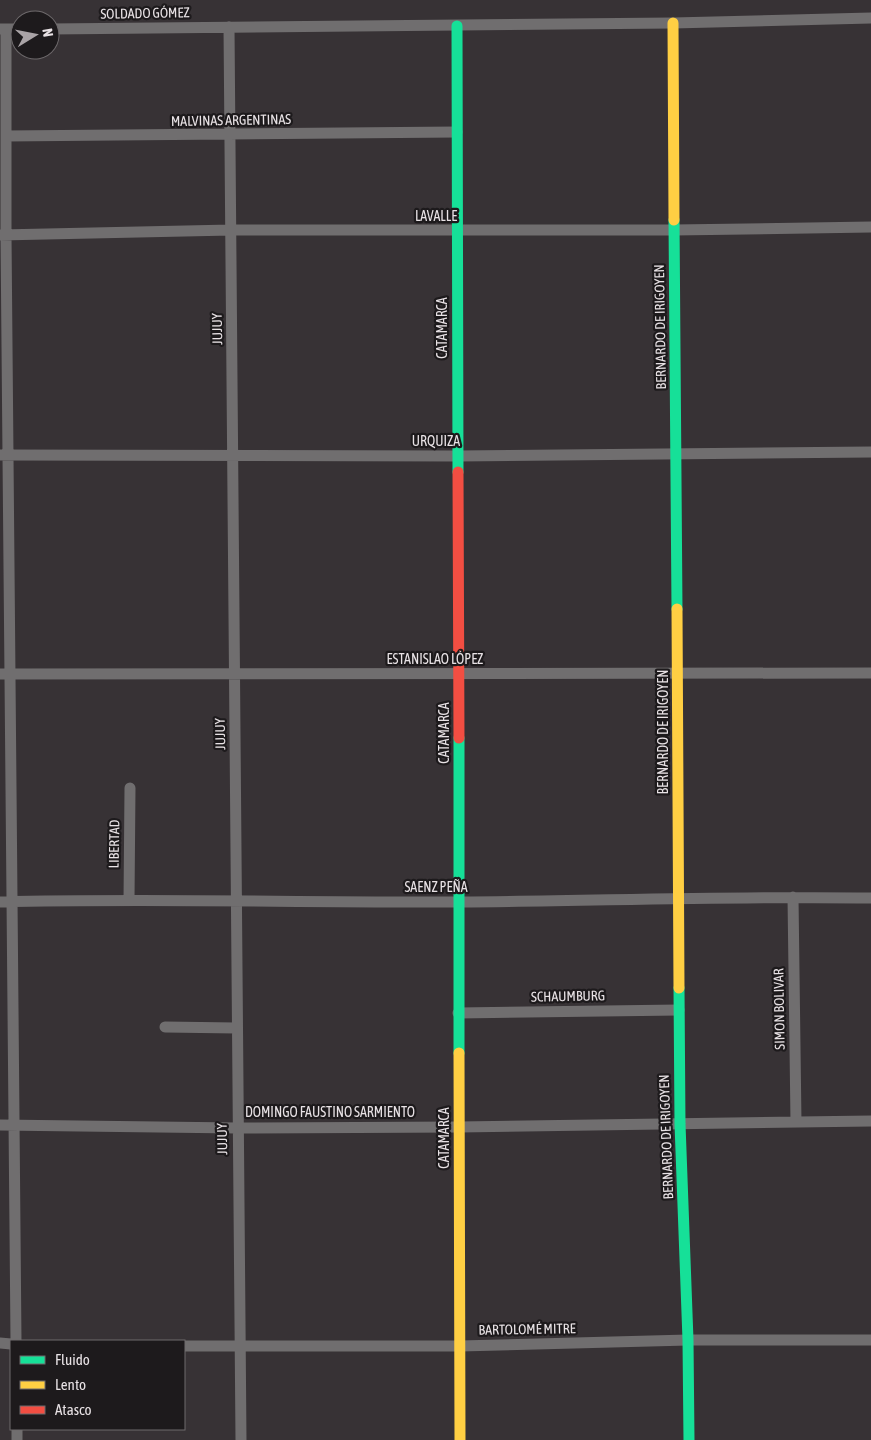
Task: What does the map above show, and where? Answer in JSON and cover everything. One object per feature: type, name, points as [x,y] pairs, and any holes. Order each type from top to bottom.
[{"type":"street","name":"SOLDADO GÓMEZ","points":[[60,29],[457,26],[871,18]]},
{"type":"street","name":"BERNARDO DE IRIGOYEN","points":[[673,23],[678,673],[678,1010],[688,1340],[689,1440]]},
{"type":"street","name":"CATAMARCA","points":[[457,26],[460,1440]]},
{"type":"street","name":"JUJUY","points":[[229,27],[240,1440]]},
{"type":"street","points":[[3,29],[6,136],[3,235],[5,674],[12,902],[16,1340]]},
{"type":"street","name":"MALVINAS ARGENTINAS","points":[[6,136],[457,132]]},
{"type":"street","name":"LAVALLE","points":[[3,235],[231,230],[674,230],[871,227]]},
{"type":"street","name":"URQUIZA","points":[[4,455],[458,456],[871,452]]},
{"type":"street","name":"ESTANISLAO LÓPEZ","points":[[5,674],[871,673]]},
{"type":"street","name":"LIBERTAD","points":[[129,900],[130,788]]},
{"type":"street","name":"SAENZ PEÑA","points":[[0,902],[129,900],[458,902],[792,897],[871,898]]},
{"type":"street","name":"SIMON BOLIVAR","points":[[792,897],[796,1122]]},
{"type":"street","name":"SCHAUMBURG","points":[[458,1013],[678,1010]]},
{"type":"street","points":[[165,1027],[236,1028]]},
{"type":"street","name":"DOMINGO FAUSTINO SARMIENTO","points":[[0,1124],[237,1128],[871,1121]]},
{"type":"street","name":"BARTOLOMÉ MITRE","points":[[185,1346],[460,1346],[688,1340],[871,1340]]},
{"type":"traffic: fast","points":[[457,26],[458,472]]},
{"type":"traffic: fast","points":[[674,220],[677,609]]},
{"type":"traffic: fast","points":[[459,738],[459,1053]]},
{"type":"traffic: fast","points":[[679,988],[680,1124],[688,1340],[689,1440]]},
{"type":"traffic: slow","points":[[673,23],[674,220]]},
{"type":"traffic: slow","points":[[677,609],[679,988]]},
{"type":"traffic: slow","points":[[459,1053],[460,1440]]},
{"type":"traffic: jam","points":[[458,472],[459,738]]}]
